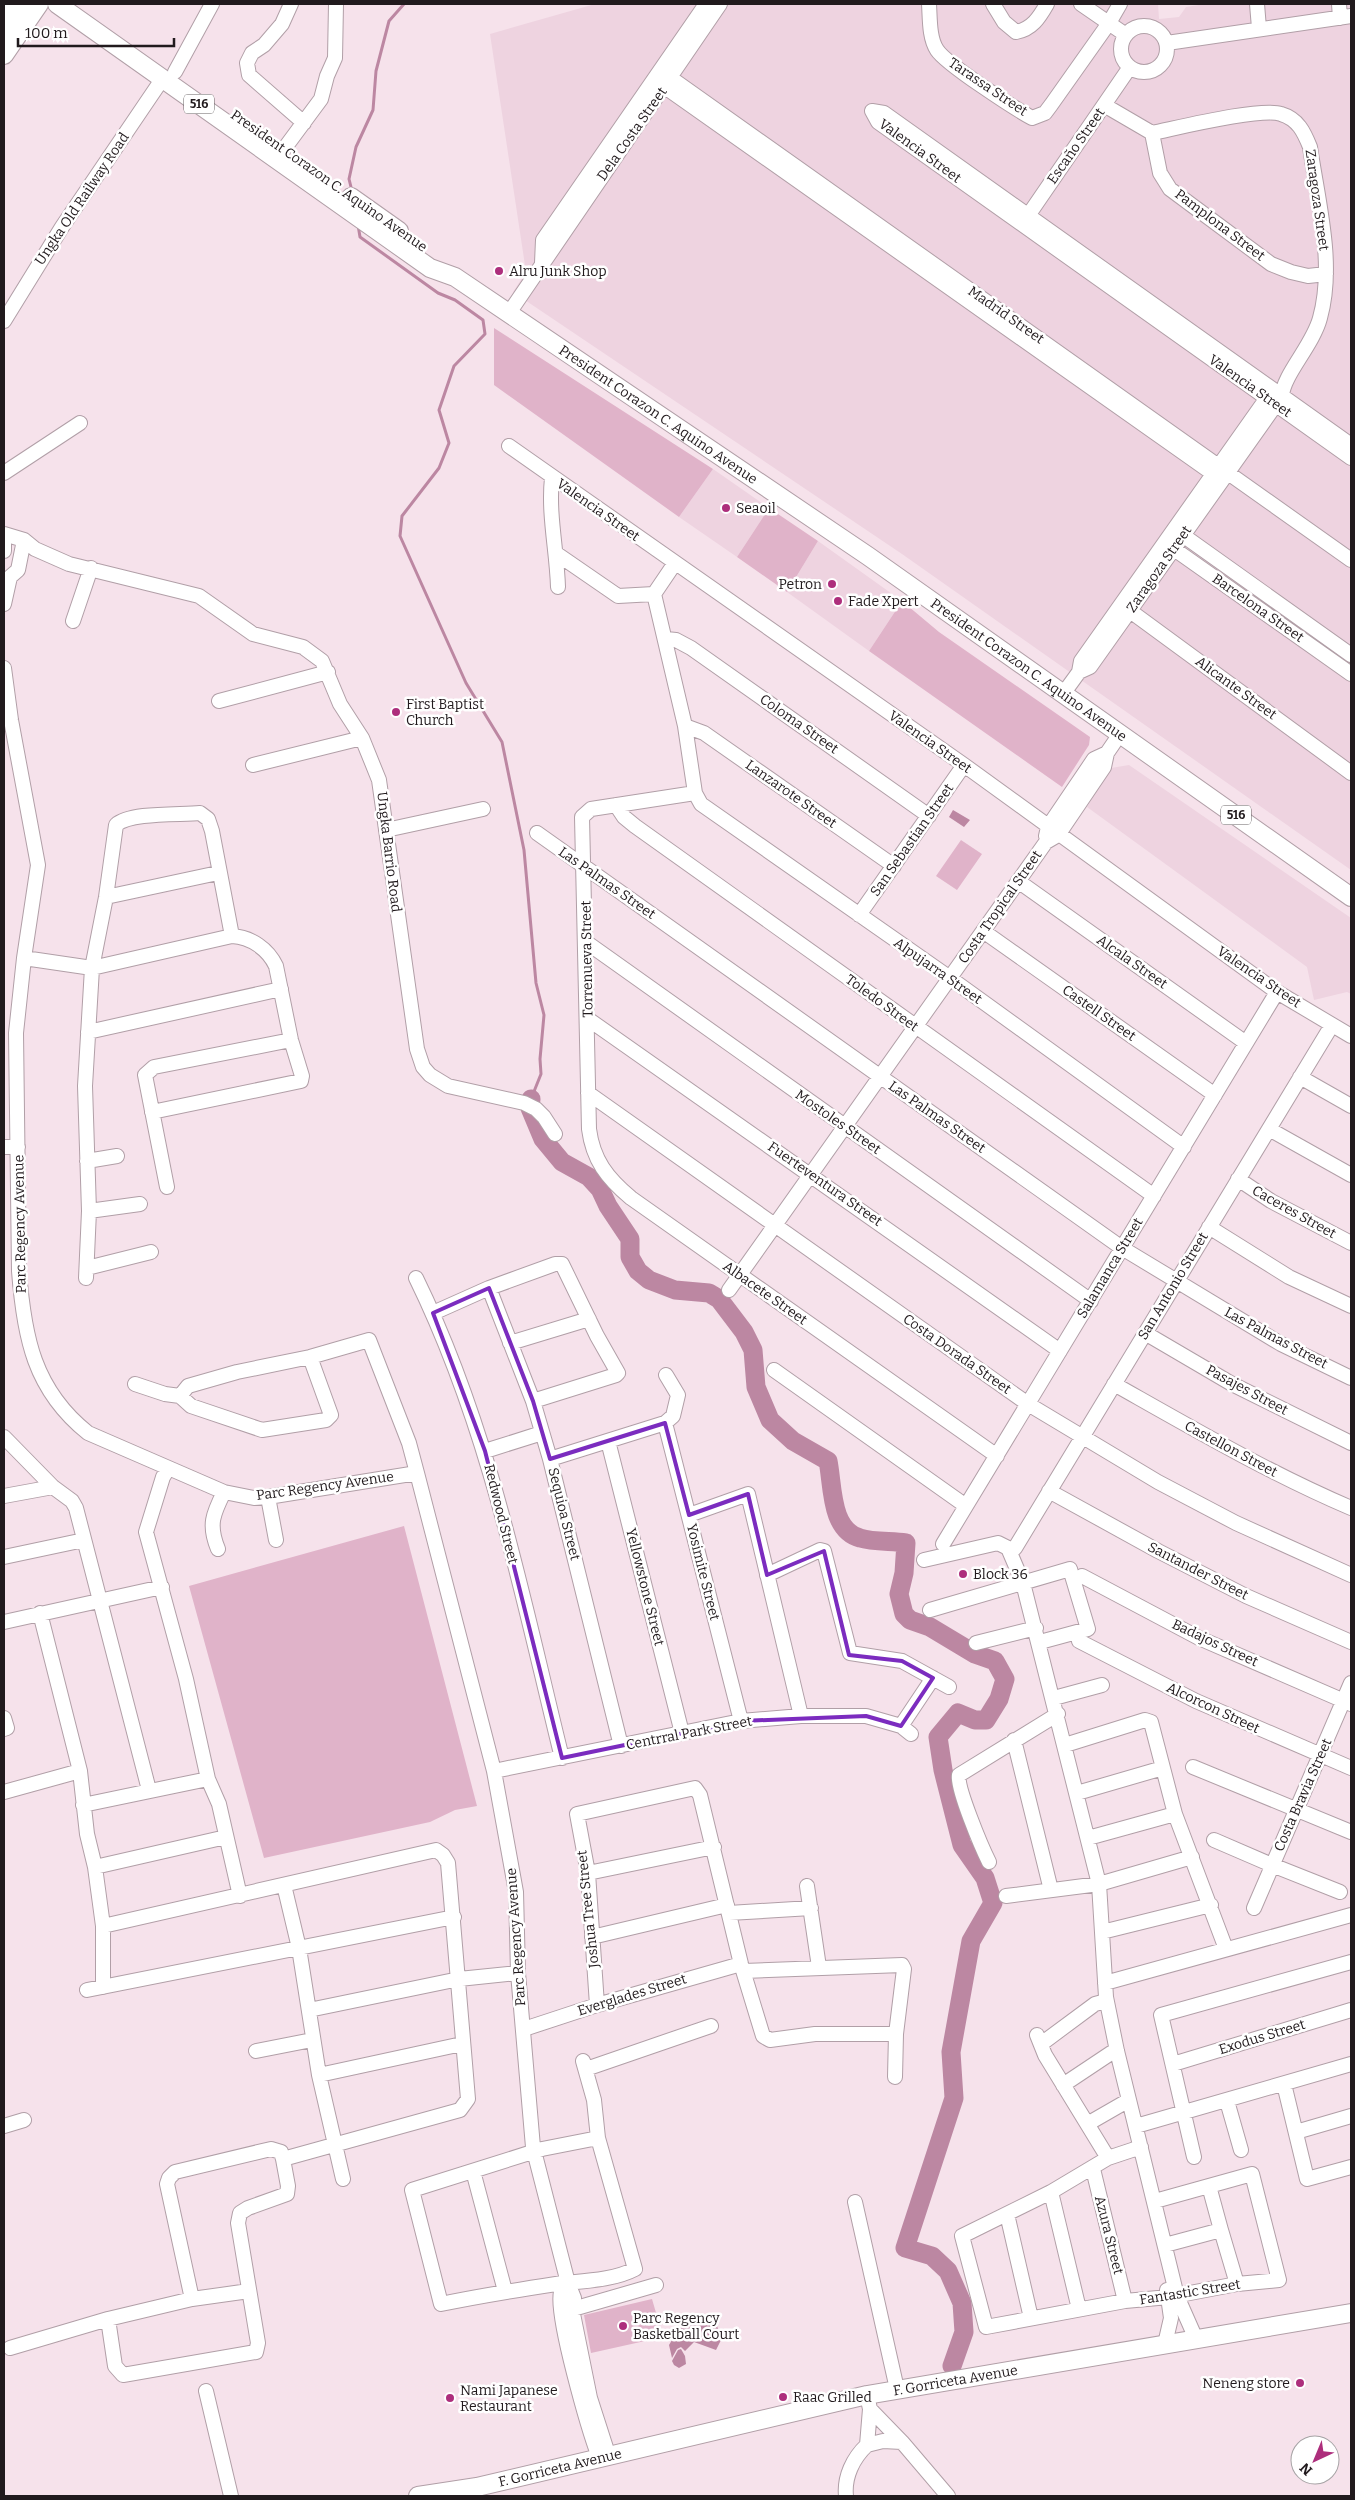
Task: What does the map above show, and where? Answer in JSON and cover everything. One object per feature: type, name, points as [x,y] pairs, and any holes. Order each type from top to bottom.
[{"type":"highway","points":[[4,30],[22,4]]},
{"type":"main road","points":[[4,9],[7,4]]},
{"type":"main road","points":[[4,18],[14,4]]},
{"type":"main road","points":[[4,42],[31,4]]},
{"type":"main road","points":[[4,54],[39,4]]},
{"type":"main road","name":"President Corazon C. Aquino Avenue","points":[[57,4],[284,149],[339,196],[364,221],[434,263],[846,540],[1351,897]]},
{"type":"main road","name":"President Corazon C. Aquino Avenue","points":[[77,4],[169,75],[339,196],[360,204],[434,263]]},
{"type":"main road","name":"F. Gorriceta Avenue","points":[[418,2496],[478,2492],[603,2455],[868,2402],[896,2389],[1351,2313]]},
{"type":"street","name":"Ungka Old Railway Road","points":[[4,321],[62,227],[169,75],[212,4]]},
{"type":"street","points":[[291,4],[282,24],[264,45],[252,53],[247,63],[250,75],[304,122]]},
{"type":"street","points":[[284,149],[321,99],[327,76],[335,58],[336,4]]},
{"type":"street","name":"Dela Costa Street","points":[[663,79],[706,4]]},
{"type":"street","name":"Dela Costa Street","points":[[509,313],[542,264],[543,240],[720,4]]},
{"type":"street","name":"Tarassa Street","points":[[929,4],[933,42],[937,50],[949,62],[1032,118],[1045,113],[1109,23],[1120,4]]},
{"type":"street","points":[[993,4],[1004,22],[1016,32],[1027,30],[1040,16],[1047,4]]},
{"type":"street","points":[[1081,4],[1126,36]]},
{"type":"street","points":[[1257,4],[1259,28]]},
{"type":"street","points":[[1167,43],[1343,13]]},
{"type":"street","points":[[1137,27],[1151,27],[1157,30],[1167,43],[1166,56],[1157,68],[1144,72],[1130,67],[1125,62],[1121,48],[1126,36],[1137,27]]},
{"type":"street","name":"Escaño Street","points":[[1025,220],[1130,67]]},
{"type":"street","name":"Madrid Street","points":[[663,79],[1220,473],[1351,560]]},
{"type":"street","points":[[1104,105],[1152,133]]},
{"type":"street","name":"Valencia Street","points":[[1025,220],[884,113],[872,111],[878,122],[1025,220],[1276,395],[1347,442],[1351,458]]},
{"type":"street","name":"Zaragoza Street","points":[[1063,694],[1079,672],[1090,667],[1125,607],[1276,395],[1314,338],[1324,299],[1326,274],[1310,147],[1304,130],[1293,120],[1280,113],[1259,112],[1152,133]]},
{"type":"street","name":"Pamplona Street","points":[[1152,133],[1160,173],[1170,188],[1272,264],[1291,272],[1308,276],[1326,274]]},
{"type":"street","points":[[4,473],[80,423]]},
{"type":"street","name":"Valencia Street","points":[[509,446],[964,766],[1050,835],[1277,992],[1351,1036]]},
{"type":"street","points":[[552,478],[550,502],[557,554],[558,587]]},
{"type":"street","name":"Barcelona Street","points":[[1178,532],[1351,655]]},
{"type":"street","name":"Ungka Barrio Road","points":[[4,534],[24,540],[46,554],[69,564],[199,596],[252,634],[302,647],[322,661],[340,704],[362,738],[379,780],[408,992],[417,1048],[423,1067],[438,1082],[448,1086],[530,1106],[544,1117],[555,1134]]},
{"type":"street","points":[[4,604],[7,574],[18,570],[24,540]]},
{"type":"street","points":[[4,542],[4,551]]},
{"type":"street","name":"Barcelona Street","points":[[1169,545],[1351,674]]},
{"type":"street","points":[[557,554],[618,596],[654,594]]},
{"type":"street","points":[[675,563],[654,594],[685,726],[695,793]]},
{"type":"street","points":[[73,621],[90,568]]},
{"type":"street","name":"Alicante Street","points":[[1125,607],[1351,773]]},
{"type":"street","name":"Coloma Street","points":[[666,639],[676,640],[691,648],[929,816]]},
{"type":"street","name":"Parc Regency Avenue","points":[[4,668],[11,720],[38,865],[24,958],[16,1033],[11,1147],[22,1303],[34,1360],[40,1376],[65,1412],[88,1433],[224,1492],[254,1498],[268,1497],[417,1472],[494,1771],[516,1892],[518,1973],[530,2119],[535,2151],[568,2283]]},
{"type":"street","points":[[219,702],[328,672]]},
{"type":"street","name":"Lanzarote Street","points":[[685,726],[704,734],[894,866]]},
{"type":"street","name":"Costa Tropical Street","points":[[730,1290],[1050,835],[1104,767],[1107,753],[1120,734]]},
{"type":"street","points":[[253,765],[362,738]]},
{"type":"street","name":"San Sebastian Street","points":[[860,915],[964,766]]},
{"type":"street","name":"Torrenueva Street","points":[[588,1093],[588,1019],[582,817],[591,809],[695,793]]},
{"type":"street","name":"Alpujarra Street","points":[[695,793],[705,807],[950,978],[1184,1147]]},
{"type":"street","name":"Toledo Street","points":[[616,805],[624,817],[635,826],[1154,1196]]},
{"type":"street","points":[[386,830],[483,809]]},
{"type":"street","points":[[151,1252],[86,1273],[89,1211],[85,1086],[92,968],[106,897],[116,825],[120,821],[129,819],[200,813],[208,819],[212,831],[218,873],[232,936]]},
{"type":"street","name":"Las Palmas Street","points":[[537,833],[1122,1248],[1177,1283],[1281,1344],[1351,1378]]},
{"type":"street","points":[[106,897],[218,873]]},
{"type":"street","name":"Alcala Street","points":[[1018,881],[1246,1043]]},
{"type":"street","name":"Castell Street","points":[[983,931],[1215,1095]]},
{"type":"street","points":[[24,958],[92,968],[232,936],[248,939],[270,955],[276,966],[291,1040],[302,1076],[300,1081],[152,1112]]},
{"type":"street","name":"Mostoles Street","points":[[586,942],[1091,1301]]},
{"type":"street","points":[[88,1032],[281,989]]},
{"type":"street","name":"Salamanca Street","points":[[944,1544],[1277,992]]},
{"type":"street","name":"Fuerteventura Street","points":[[588,1019],[812,1174],[1060,1351]]},
{"type":"street","name":"San Antonio Street","points":[[1015,1548],[1332,1025]]},
{"type":"street","points":[[167,1187],[146,1075],[154,1067],[291,1040]]},
{"type":"street","points":[[1300,1077],[1351,1106]]},
{"type":"street","name":"Costa Dorada Street","points":[[588,1093],[1028,1404],[1081,1438],[1158,1482],[1236,1522],[1351,1575]]},
{"type":"street","name":"Albacete Street","points":[[588,1093],[591,1145],[597,1161],[608,1178],[630,1198],[997,1456]]},
{"type":"street","points":[[1269,1129],[1351,1175]]},
{"type":"street","points":[[87,1161],[117,1156]]},
{"type":"street","name":"Caceres Street","points":[[1238,1179],[1271,1201],[1351,1243]]},
{"type":"street","points":[[89,1211],[140,1204]]},
{"type":"street","points":[[1209,1227],[1289,1277],[1351,1306]]},
{"type":"street","points":[[433,1313],[489,1288],[555,1264],[562,1264],[588,1319],[617,1368],[616,1375],[533,1401]]},
{"type":"street","name":"Redwood Street","points":[[416,1278],[433,1313],[485,1451],[562,1758]]},
{"type":"street","name":"Sequioa Street","points":[[489,1288],[533,1401],[550,1459],[621,1746]]},
{"type":"street","points":[[510,1344],[588,1319]]},
{"type":"street","name":"Pasajes Street","points":[[1145,1333],[1232,1384],[1351,1443]]},
{"type":"street","points":[[180,1396],[188,1386],[237,1372],[310,1357],[370,1340],[409,1443],[417,1472]]},
{"type":"street","points":[[135,1384],[165,1394],[180,1396],[192,1406],[262,1430],[326,1420],[331,1415],[330,1409],[310,1357]]},
{"type":"street","points":[[774,1370],[966,1506]]},
{"type":"street","points":[[550,1459],[665,1423],[673,1416],[678,1395],[666,1375]]},
{"type":"street","name":"Castellon Street","points":[[1114,1384],[1221,1445],[1318,1494],[1351,1508]]},
{"type":"street","name":"Yosimite Street","points":[[665,1423],[741,1721]]},
{"type":"street","points":[[485,1451],[542,1433]]},
{"type":"street","points":[[4,1437],[53,1487],[72,1501],[84,1540],[149,1790]]},
{"type":"street","name":"Yellowstone Street","points":[[608,1441],[682,1733]]},
{"type":"street","points":[[168,1469],[163,1477],[146,1532],[186,1679],[208,1779],[219,1804],[240,1896]]},
{"type":"street","points":[[4,1496],[53,1487]]},
{"type":"street","name":"Santander Street","points":[[1049,1491],[1158,1551],[1246,1596],[1351,1642]]},
{"type":"street","points":[[218,1549],[211,1534],[212,1524],[224,1492]]},
{"type":"street","points":[[689,1515],[748,1494],[801,1716]]},
{"type":"street","points":[[268,1497],[276,1540]]},
{"type":"street","points":[[4,1557],[84,1540]]},
{"type":"street","points":[[924,1560],[998,1543],[1008,1548],[1023,1583],[1054,1698],[1099,1884],[1105,1983],[1104,2024],[1138,2148],[1173,2297],[1196,2338]]},
{"type":"street","points":[[767,1575],[820,1550],[824,1551],[850,1653],[902,1661],[949,1687]]},
{"type":"street","points":[[930,1610],[1070,1569],[1088,1626],[1086,1632],[1038,1635],[976,1643]]},
{"type":"street","name":"Badajos Street","points":[[1082,1576],[1199,1638],[1347,1703]]},
{"type":"street","points":[[4,1622],[162,1587]]},
{"type":"street","points":[[40,1614],[80,1771],[83,1804],[96,1867],[103,1926],[104,1986]]},
{"type":"street","name":"Alcorcon Street","points":[[1079,1641],[1196,1702],[1351,1768]]},
{"type":"street","name":"Centrral Park Street","points":[[494,1771],[741,1721],[801,1716],[866,1716],[906,1730],[933,1678]]},
{"type":"street","name":"Costa Bravia Street","points":[[1254,1908],[1320,1756],[1347,1703],[1351,1682]]},
{"type":"street","points":[[1054,1698],[1102,1685]]},
{"type":"street","points":[[989,1862],[971,1820],[958,1778],[959,1775],[1058,1714]]},
{"type":"street","points":[[4,1718],[6,1728],[4,1729]]},
{"type":"street","points":[[1065,1745],[1149,1720],[1151,1722],[1175,1814],[1211,1905],[1226,1949]]},
{"type":"street","points":[[1014,1740],[1050,1890]]},
{"type":"street","points":[[1193,1767],[1296,1811],[1351,1832]]},
{"type":"street","points":[[1077,1793],[1163,1768]]},
{"type":"street","points":[[4,1792],[80,1771]]},
{"type":"street","points":[[83,1804],[208,1779]]},
{"type":"street","name":"Joshua Tree Street","points":[[596,2005],[588,1873],[577,1814],[697,1789],[714,1847]]},
{"type":"street","points":[[1088,1838],[1175,1814]]},
{"type":"street","points":[[96,1867],[226,1837]]},
{"type":"street","points":[[1214,1840],[1340,1892]]},
{"type":"street","points":[[588,1873],[714,1847],[742,1968],[765,2038],[773,2040],[815,2034],[896,2034],[894,2077]]},
{"type":"street","points":[[103,1926],[436,1850],[443,1855],[448,1863],[454,1917],[462,2044],[468,2099],[460,2110],[284,2159]]},
{"type":"street","points":[[1006,1896],[1099,1884],[1192,1857]]},
{"type":"street","points":[[284,1885],[299,1948],[319,2075],[343,2179]]},
{"type":"street","points":[[807,1886],[819,1967]]},
{"type":"street","points":[[1102,1932],[1211,1905]]},
{"type":"street","points":[[592,1937],[728,1909],[811,1908]]},
{"type":"street","points":[[1105,1983],[1351,1915]]},
{"type":"street","points":[[86,1990],[454,1917]]},
{"type":"street","points":[[1194,2157],[1161,2015],[1351,1962]]},
{"type":"street","name":"Everglades Street","points":[[524,2029],[596,2005],[742,1968],[902,1965],[904,1969],[896,2034]]},
{"type":"street","points":[[309,2010],[459,1979],[518,1973]]},
{"type":"street","points":[[1105,2000],[1095,2004],[1039,2039],[1063,2085],[1089,2123],[1108,2158]]},
{"type":"street","points":[[1105,2000],[1126,2102],[1136,2126],[1138,2148],[1155,2201],[1165,2246],[1173,2297],[1171,2318],[1165,2344]]},
{"type":"street","name":"Exodus Street","points":[[1173,2064],[1351,2010]]},
{"type":"street","points":[[598,2138],[535,2151],[412,2190],[441,2304],[505,2292],[568,2283],[578,2284],[635,2269],[598,2138],[594,2100],[584,2065],[711,2026]]},
{"type":"street","points":[[256,2051],[312,2040]]},
{"type":"street","points":[[319,2075],[462,2044]]},
{"type":"street","points":[[1063,2085],[1111,2053]]},
{"type":"street","points":[[1136,2126],[1351,2064]]},
{"type":"street","points":[[1284,2084],[1307,2179],[1351,2166]]},
{"type":"street","points":[[1227,2101],[1240,2150]]},
{"type":"street","points":[[1089,2123],[1126,2102]]},
{"type":"street","points":[[1296,2132],[1351,2116]]},
{"type":"street","points":[[4,2126],[24,2120]]},
{"type":"street","points":[[1031,2318],[1007,2214],[1093,2169],[1108,2158],[1138,2148]]},
{"type":"street","points":[[108,2319],[115,2366],[123,2375],[256,2352],[258,2343],[238,2223],[240,2213],[248,2208],[287,2194],[288,2186],[284,2159],[281,2152],[271,2149],[175,2172],[169,2178],[167,2184],[192,2299]]},
{"type":"street","name":"Azura Street","points":[[1093,2169],[1125,2301]]},
{"type":"street","points":[[473,2171],[505,2292]]},
{"type":"street","name":"Fantastic Street","points":[[1007,2214],[962,2236],[986,2327],[1125,2301],[1173,2297],[1237,2284],[1277,2281],[1280,2279],[1254,2177],[1250,2174],[1155,2201]]},
{"type":"street","points":[[1209,2186],[1237,2284]]},
{"type":"street","points":[[1051,2192],[1079,2309]]},
{"type":"street","points":[[855,2202],[896,2389]]},
{"type":"street","points":[[1165,2246],[1221,2230]]},
{"type":"street","points":[[568,2283],[561,2291],[570,2310],[588,2407],[603,2455]]},
{"type":"street","points":[[570,2310],[656,2285]]},
{"type":"street","points":[[10,2348],[108,2319],[192,2299],[249,2291]]},
{"type":"street","points":[[206,2391],[231,2496]]},
{"type":"street","points":[[868,2402],[948,2496]]},
{"type":"street","points":[[867,2445],[868,2402]]},
{"type":"street","points":[[846,2496],[845,2487],[854,2461],[867,2445],[883,2442],[902,2442]]},
{"type":"highlighted area","points":[[489,1288],[533,1401],[550,1459],[665,1423],[689,1515],[748,1494],[767,1575],[824,1551],[849,1655],[902,1661],[933,1678],[901,1726],[866,1716],[741,1721],[562,1758],[485,1451],[433,1313]]},
{"type":"shaded area","points":[[595,4],[1158,4],[1159,19],[1179,17],[1186,7],[1205,4],[1351,4],[1351,870],[902,554],[513,292],[526,272],[490,34]]},
{"type":"shaded area","points":[[494,328],[713,469],[679,517],[494,385]]},
{"type":"shaded area","points":[[713,469],[769,508],[737,557],[679,517]]},
{"type":"shaded area","points":[[769,508],[818,541],[787,592],[737,557]]},
{"type":"shaded area","points":[[818,541],[902,601],[869,651],[787,592]]},
{"type":"shaded area","points":[[902,601],[939,632],[1090,737],[1089,745],[1062,787],[869,651]]},
{"type":"shaded area","points":[[1129,765],[1351,918],[1351,994],[1347,992],[1314,1000],[1307,967],[1087,807],[1111,768]]},
{"type":"shaded area","points":[[953,810],[970,820],[964,827],[949,817]]},
{"type":"shaded area","points":[[961,840],[982,854],[957,890],[936,876]]},
{"type":"shaded area","points":[[404,1526],[477,1806],[455,1810],[430,1822],[264,1858],[189,1586]]},
{"type":"shaded area","name":"Parc Regency Basketball Court","points":[[652,2299],[663,2337],[591,2353],[584,2315]]},
{"type":"shaded area","points":[[708,2314],[716,2320],[718,2330],[723,2336],[716,2350],[694,2342],[685,2351],[681,2347],[677,2349],[672,2358],[669,2345],[684,2320],[697,2319]]},
{"type":"shaded area","points":[[681,2349],[685,2356],[686,2364],[679,2368],[672,2361],[678,2350]]},
{"type":"waterway","points":[[352,191],[349,179],[356,147],[373,110],[376,71],[389,21],[404,4]]},
{"type":"waterway","points":[[358,225],[360,237],[438,293],[455,300],[483,320],[485,334],[454,366],[439,410],[449,443],[439,468],[402,516],[400,536],[466,683],[502,742],[524,850],[536,983],[544,1015],[540,1059],[541,1074],[531,1099]]},
{"type":"waterway","points":[[531,1099],[530,1108],[543,1139],[562,1162],[589,1177],[600,1189],[608,1206],[630,1239],[630,1257],[638,1271],[649,1280],[675,1290],[709,1293],[719,1299],[744,1332],[753,1350],[756,1387],[770,1420],[793,1441],[828,1461],[832,1494],[843,1526],[850,1533],[860,1538],[906,1543],[904,1573],[899,1594],[904,1614],[910,1620],[930,1627],[975,1654],[995,1661],[1005,1679],[999,1699],[986,1720],[975,1720],[958,1713],[938,1737],[943,1770],[962,1845],[985,1878],[993,1903],[971,1941],[951,2052],[954,2098],[905,2248],[932,2256],[948,2271],[962,2303],[964,2332],[952,2366]]},
{"type":"place","name":"Alru Junk Shop","points":[[499,271]]},
{"type":"place","name":"Seaoil","points":[[726,508]]},
{"type":"place","name":"Petron","points":[[832,584]]},
{"type":"place","name":"Fade Xpert","points":[[838,601]]},
{"type":"place","name":"First Baptist Church","points":[[396,712]]},
{"type":"place","name":"Block 36","points":[[963,1574]]},
{"type":"place","name":"Parc Regency Basketball Court","points":[[623,2326]]},
{"type":"place","name":"Neneng store","points":[[1300,2383]]},
{"type":"place","name":"Raac Grilled","points":[[783,2397]]},
{"type":"place","name":"Nami Japanese Restaurant","points":[[450,2398]]}]
